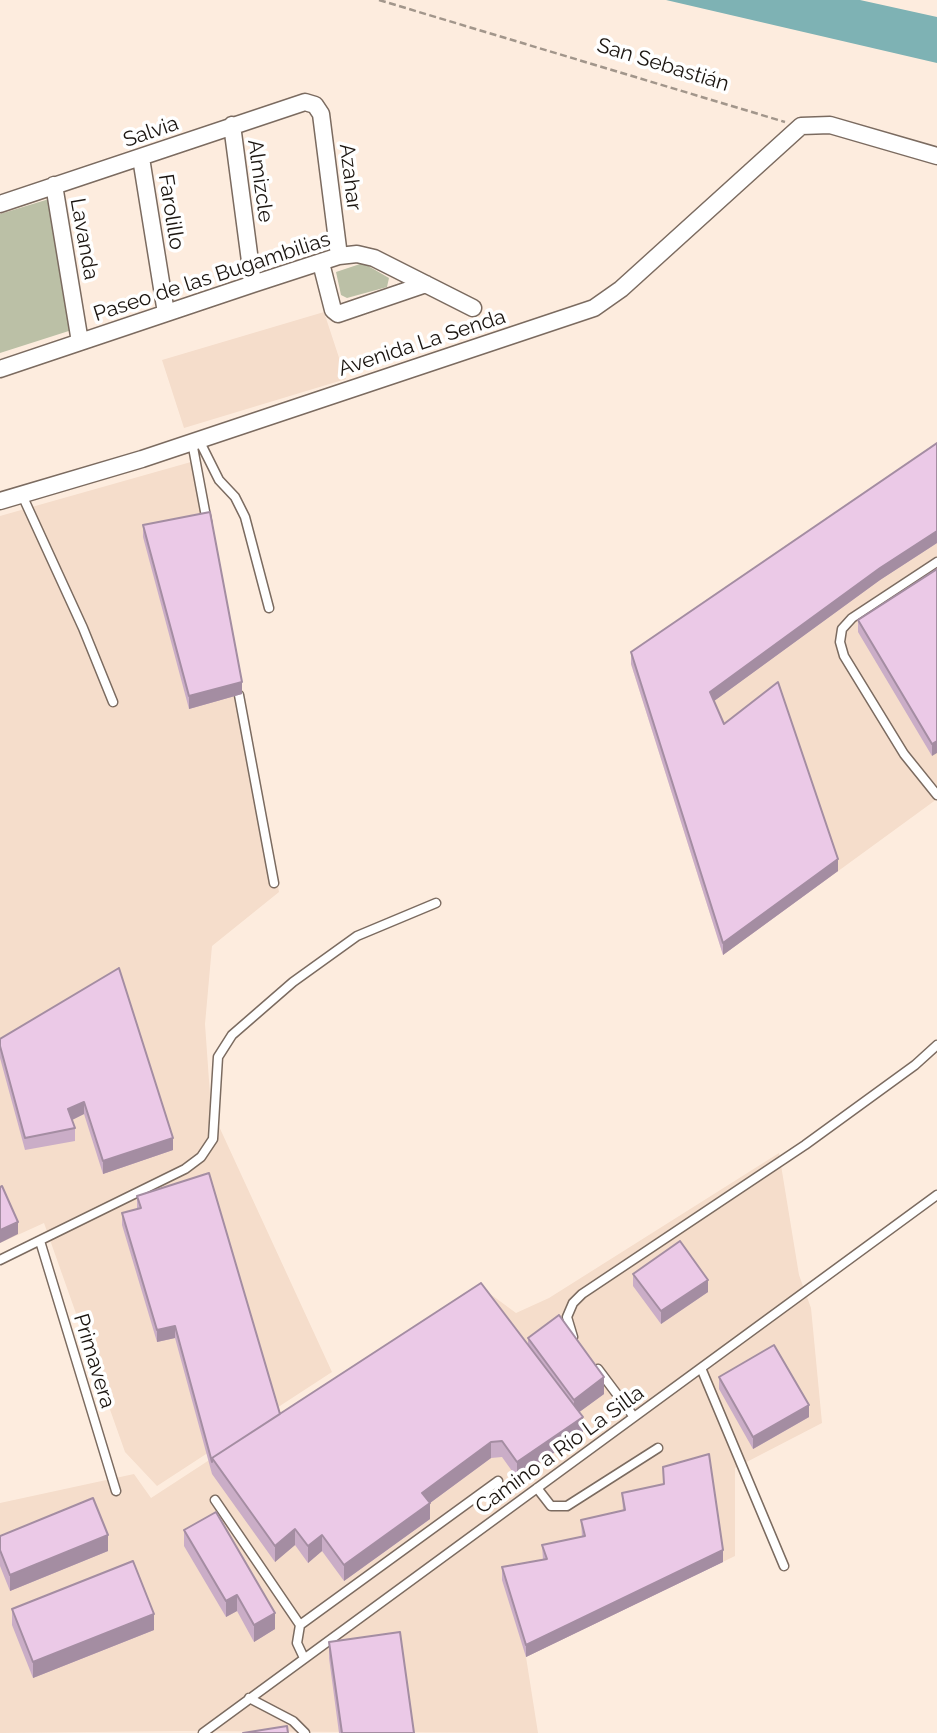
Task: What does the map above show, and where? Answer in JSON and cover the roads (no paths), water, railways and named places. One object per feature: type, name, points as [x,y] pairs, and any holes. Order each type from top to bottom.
[{"type":"street","name":"Salvia","points":[[0,204],[305,102],[315,105]]},
{"type":"street","name":"Azahar","points":[[315,105],[321,114],[339,257]]},
{"type":"street","name":"Almizcle","points":[[232,125],[253,284]]},
{"type":"street","name":"Avenida La Senda","points":[[0,501],[196,441],[594,308],[621,289],[801,126],[830,125],[937,156]]},
{"type":"street","name":"Farolillo","points":[[141,158],[166,313]]},
{"type":"street","name":"Lavanda","points":[[54,185],[80,342]]},
{"type":"street","name":"Paseo de las Bugambilias","points":[[0,369],[253,284],[356,254],[374,258],[473,308]]},
{"type":"street","points":[[321,263],[333,310],[338,314],[426,284]]},
{"type":"lane","points":[[196,441],[207,524]]},
{"type":"lane","points":[[196,441],[219,480],[235,497],[245,517],[269,608]]},
{"type":"lane","points":[[22,495],[83,628],[113,702]]},
{"type":"lane","points":[[937,562],[852,618],[842,629],[840,642],[844,656],[904,754],[937,795]]},
{"type":"lane","points":[[239,695],[274,883]]},
{"type":"lane","points":[[0,1260],[185,1169],[201,1157],[213,1139],[218,1057],[232,1035],[339,947],[375,926],[436,903]]},
{"type":"lane","points":[[580,1346],[572,1336],[567,1317],[573,1303],[582,1294],[785,1159],[915,1065],[937,1045]]},
{"type":"lane","name":"Camino a Río La Silla","points":[[203,1733],[937,1195]]},
{"type":"lane","name":"Primavera","points":[[40,1241],[116,1491]]},
{"type":"lane","points":[[588,1357],[634,1417]]},
{"type":"lane","points":[[701,1368],[784,1566]]},
{"type":"lane","points":[[537,1488],[551,1506],[567,1506],[658,1448]]},
{"type":"lane","points":[[300,1625],[498,1481]]},
{"type":"lane","points":[[215,1500],[300,1625],[297,1643],[304,1658]]},
{"type":"lane","points":[[250,1698],[293,1721],[305,1733]]},
{"type":"water","points":[[666,0],[860,0],[937,17],[937,63]]}]
